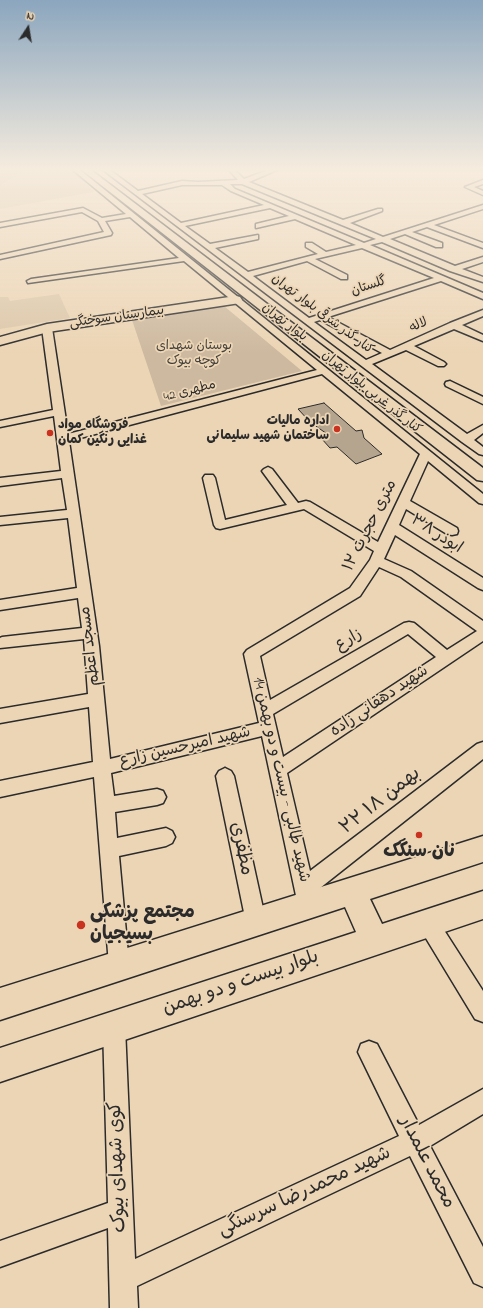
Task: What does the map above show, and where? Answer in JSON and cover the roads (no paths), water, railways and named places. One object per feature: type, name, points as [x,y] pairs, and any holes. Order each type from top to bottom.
[{"type":"main road","name":"بلوار تهران","points":[[165,231],[483,476]]},
{"type":"main road","name":"بلوار تهران","points":[[174,231],[483,468]]},
{"type":"main road","name":"بیمارستان سوختگی","points":[[0,341],[47,328],[236,300]]},
{"type":"main road","points":[[0,1004],[256,922],[306,896],[352,891],[483,849]]},
{"type":"main road","points":[[352,891],[374,940]]},
{"type":"main road","name":"بلوار بیست و دو بهمن","points":[[0,1065],[483,905]]},
{"type":"street","points":[[0,257],[108,233],[107,231]]},
{"type":"street","name":"کنار گذر غربی بلوار تهران","points":[[151,231],[483,500]]},
{"type":"street","name":"کنار گذر شرقی بلوار تهران","points":[[187,231],[483,452]]},
{"type":"street","points":[[330,231],[483,296]]},
{"type":"street","points":[[364,231],[453,269],[483,280]]},
{"type":"street","points":[[247,275],[364,245],[409,231]]},
{"type":"street","points":[[443,231],[483,246]]},
{"type":"street","points":[[406,232],[439,245]]},
{"type":"street","points":[[208,247],[255,237]]},
{"type":"street","points":[[309,245],[325,255]]},
{"type":"street","points":[[31,281],[185,259]]},
{"type":"street","points":[[308,259],[344,277]]},
{"type":"street","points":[[453,269],[483,259]]},
{"type":"street","name":"گلستان","points":[[307,321],[440,279]]},
{"type":"street","name":"لاله","points":[[365,364],[453,325],[481,315]]},
{"type":"street","points":[[321,316],[389,354]]},
{"type":"street","points":[[453,325],[483,338]]},
{"type":"street","name":"مسجد اعظم","points":[[47,328],[90,633],[97,699],[119,965]]},
{"type":"street","points":[[406,346],[441,364]]},
{"type":"street","name":"مطهری 42","points":[[62,439],[324,371]]},
{"type":"street","points":[[450,384],[483,401]]},
{"type":"street","points":[[0,424],[59,412]]},
{"type":"street","points":[[466,440],[483,428]]},
{"type":"street","name":"۱۲ متری حجرت","points":[[252,654],[355,592],[378,555],[426,453]]},
{"type":"street","points":[[268,471],[295,507]]},
{"type":"street","points":[[0,482],[67,474]]},
{"type":"street","points":[[209,478],[220,525],[306,505],[483,628]]},
{"type":"street","points":[[403,502],[452,531]]},
{"type":"street","points":[[0,521],[73,513]]},
{"type":"street","name":"۳۸ ابوذر","points":[[392,526],[483,585]]},
{"type":"street","points":[[0,605],[84,592]]},
{"type":"street","name":"زارع","points":[[264,711],[409,627],[447,658]]},
{"type":"street","points":[[2,642],[90,633]]},
{"type":"street","name":"شهید دهقانی زاده","points":[[278,770],[483,634]]},
{"type":"street","name":"شهید طالبی - بیست و دو بهمن 14","points":[[252,654],[306,896]]},
{"type":"street","points":[[0,716],[97,699]]},
{"type":"street","name":"شهید امیرحسین زارع","points":[[0,789],[102,768],[268,728]]},
{"type":"street","name":"۲۲ بهمن ۱۸","points":[[306,896],[483,749]]},
{"type":"street","name":"مظفری","points":[[225,776],[256,922]]},
{"type":"street","points":[[106,806],[158,796]]},
{"type":"street","points":[[109,849],[166,838]]},
{"type":"street","points":[[428,922],[483,1011]]},
{"type":"street","name":"کوی شهدای بیوک","points":[[114,1027],[124,1308]]},
{"type":"street","name":"محمد علمدار","points":[[369,1052],[483,1274]]},
{"type":"street","name":"شهید محمدرضا سرسنگی","points":[[123,1279],[415,1141],[483,1101]]},
{"type":"street","points":[[0,1254],[121,1211]]},
{"type":"place","name":"اداره مالیات ساختمان شهید سلیمانی","points":[[337,429]]},
{"type":"place","name":"فروشگاه مواد غذایی رنگین کمان","points":[[50,433]]},
{"type":"place","name":"نان سنگک","points":[[419,835]]},
{"type":"place","name":"مجتمع پزشکی بسیجیان","points":[[81,925]]},
{"type":"park label","name":"بوستان شهدای کوچه بیوک","points":[[194,354]]}]
